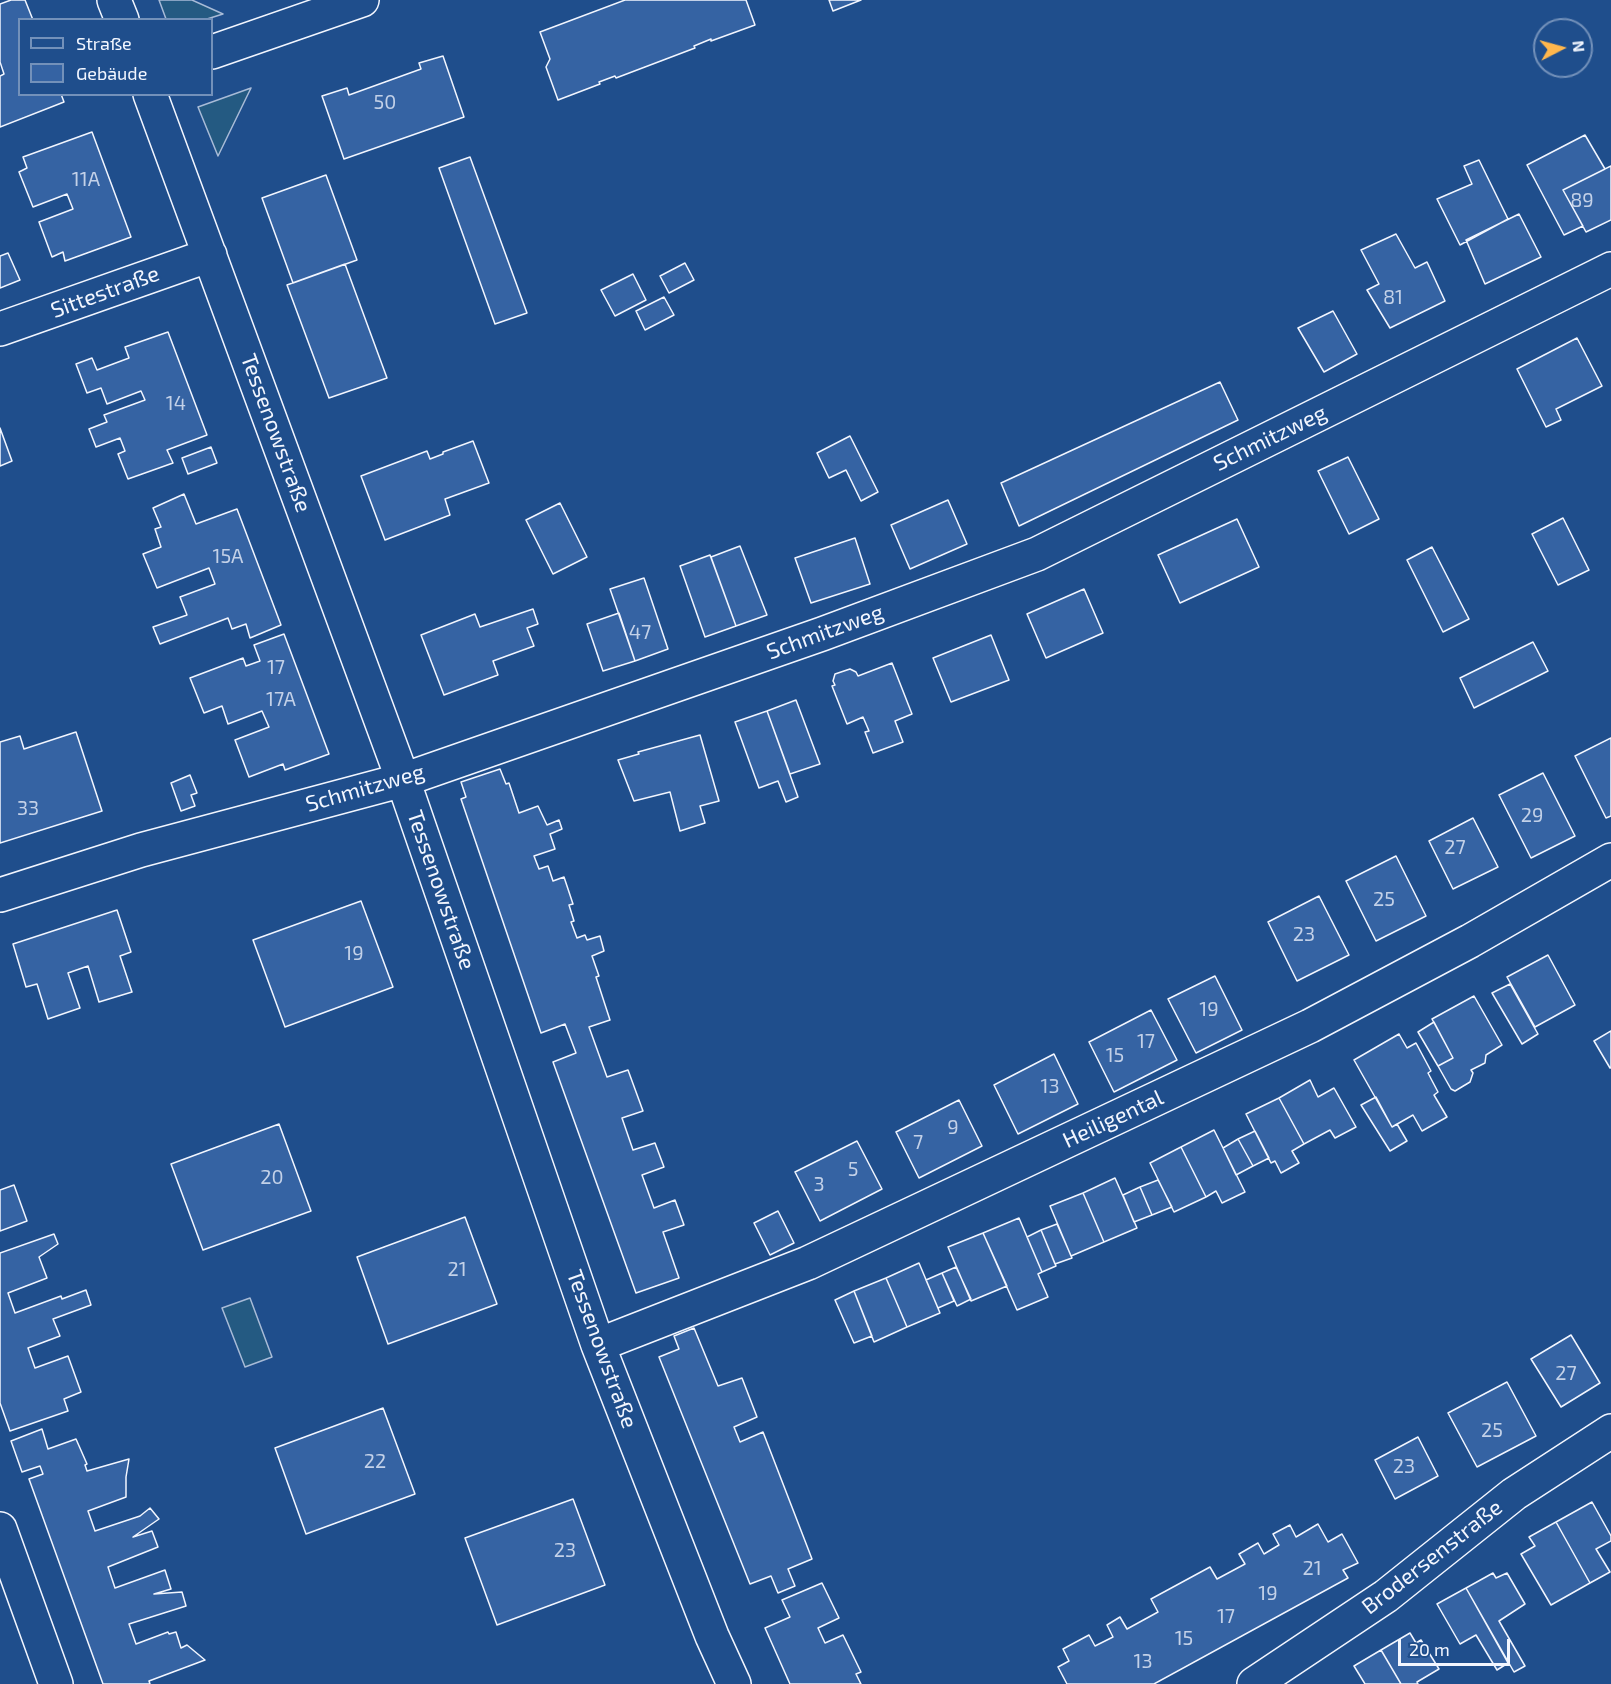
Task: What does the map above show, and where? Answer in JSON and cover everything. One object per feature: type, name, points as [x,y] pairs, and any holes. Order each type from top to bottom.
[{"type":"street","points":[[114,0],[121,18]]},
{"type":"street","points":[[213,52],[363,0]]},
{"type":"street","name":"Tessenowstraße","points":[[151,96],[403,780],[598,1345],[712,1636],[734,1684]]},
{"type":"street","name":"Sittestraße","points":[[0,329],[210,255]]},
{"type":"street","name":"Schmitzweg","points":[[0,895],[141,850],[403,780],[822,634],[1037,554],[1611,269]]},
{"type":"street","name":"Heiligental","points":[[598,1345],[808,1263],[1310,1026],[1470,941],[1611,860]]},
{"type":"street","name":"Brodersenstraße","points":[[1254,1684],[1386,1596],[1514,1494],[1611,1431]]},
{"type":"street","points":[[0,1529],[56,1684]]},
{"type":"shaded area","points":[[159,0],[192,0],[223,14],[210,18],[166,18]]},
{"type":"shaded area","points":[[251,88],[218,156],[198,107]]},
{"type":"shaded area","points":[[250,1298],[272,1357],[245,1367],[222,1308]]},
{"type":"building","points":[[11,0],[25,0],[32,18],[18,18],[18,96],[62,96],[64,102],[0,127],[0,76],[4,74],[0,62],[0,4]]},
{"type":"building","points":[[625,0],[746,0],[755,25],[711,41],[711,39],[694,46],[695,48],[616,78],[615,76],[599,82],[600,84],[558,100],[546,67],[550,59],[540,32]]},
{"type":"building","points":[[829,0],[861,0],[833,11]]},
{"type":"building","points":[[443,56],[464,117],[344,159],[322,96],[347,88],[349,95],[421,69],[419,63]]},
{"type":"building","points":[[92,132],[131,237],[65,261],[63,252],[52,257],[39,222],[73,209],[67,194],[33,207],[19,172],[27,168],[23,157]]},
{"type":"building","points":[[1585,135],[1605,169],[1563,190],[1583,226],[1564,235],[1527,165]]},
{"type":"building","points":[[470,157],[527,313],[495,324],[439,168]]},
{"type":"building","points":[[1479,160],[1508,219],[1460,245],[1437,199],[1472,184],[1464,166]]},
{"type":"building","points":[[1611,166],[1611,220],[1586,232],[1563,190]]},
{"type":"building","points":[[326,175],[357,260],[293,283],[262,198]]},
{"type":"building","points":[[1519,214],[1541,257],[1485,284],[1466,240]]},
{"type":"building","points":[[1396,234],[1415,268],[1427,262],[1445,301],[1390,328],[1367,290],[1379,284],[1361,250]]},
{"type":"building","points":[[8,253],[20,280],[0,288],[0,256]]},
{"type":"building","points":[[685,263],[694,280],[669,293],[660,276]]},
{"type":"building","points":[[345,264],[387,378],[329,398],[287,285]]},
{"type":"building","points":[[633,274],[646,300],[615,316],[601,290]]},
{"type":"building","points":[[664,297],[674,315],[645,330],[636,311]]},
{"type":"building","points":[[1333,311],[1357,354],[1324,372],[1298,328]]},
{"type":"building","points":[[168,332],[207,435],[167,450],[173,463],[128,479],[118,454],[125,451],[120,438],[96,447],[89,429],[107,422],[104,415],[145,400],[141,391],[107,404],[101,388],[87,393],[76,364],[92,358],[97,370],[129,358],[125,347]]},
{"type":"building","points":[[1577,338],[1602,386],[1556,409],[1561,420],[1546,427],[1517,369]]},
{"type":"building","points":[[1220,382],[1238,420],[1019,526],[1001,483]]},
{"type":"building","points":[[0,428],[12,461],[0,466]]},
{"type":"building","points":[[850,436],[878,492],[861,501],[846,470],[829,478],[817,453]]},
{"type":"building","points":[[473,441],[489,483],[445,499],[450,515],[385,540],[361,476],[427,451],[430,459]]},
{"type":"building","points":[[211,447],[217,463],[188,474],[182,458]]},
{"type":"building","points":[[1348,457],[1379,519],[1349,534],[1318,471]]},
{"type":"building","points":[[184,494],[196,524],[237,509],[281,625],[250,638],[246,624],[232,629],[228,618],[160,644],[153,627],[187,615],[180,597],[215,584],[209,568],[157,588],[143,554],[161,547],[155,529],[161,527],[153,508]]},
{"type":"building","points":[[948,500],[967,544],[910,569],[891,525]]},
{"type":"building","points":[[560,503],[587,557],[553,574],[526,520]]},
{"type":"building","points":[[1563,518],[1589,570],[1558,585],[1532,534]]},
{"type":"building","points":[[1237,519],[1259,567],[1180,603],[1158,555]]},
{"type":"building","points":[[855,538],[870,584],[811,603],[795,558]]},
{"type":"building","points":[[740,546],[767,615],[736,626],[711,557]]},
{"type":"building","points":[[1432,547],[1469,619],[1443,632],[1407,560]]},
{"type":"building","points":[[710,555],[736,626],[705,637],[680,566]]},
{"type":"building","points":[[644,578],[668,649],[635,661],[610,589]]},
{"type":"building","points":[[1084,589],[1103,633],[1046,658],[1027,614]]},
{"type":"building","points":[[533,609],[538,624],[527,628],[534,646],[493,661],[498,675],[444,695],[421,635],[475,614],[480,627]]},
{"type":"building","points":[[619,613],[635,661],[603,671],[587,624]]},
{"type":"building","points":[[284,634],[329,754],[285,770],[283,764],[249,777],[235,740],[269,727],[262,711],[228,724],[222,706],[204,713],[190,678],[243,658],[246,666],[260,661],[254,645]]},
{"type":"building","points":[[991,635],[1009,680],[951,702],[933,658]]},
{"type":"building","points":[[1533,642],[1548,671],[1474,708],[1460,678]]},
{"type":"building","points":[[892,663],[912,714],[895,721],[903,742],[873,753],[865,732],[869,731],[863,717],[847,724],[832,686],[835,685],[833,681],[835,674],[850,669],[858,676]]},
{"type":"building","points":[[796,700],[820,764],[790,774],[767,711]]},
{"type":"building","points":[[767,711],[798,797],[786,802],[778,781],[759,788],[735,722]]},
{"type":"building","points":[[76,732],[102,811],[0,843],[0,742],[20,736],[24,749]]},
{"type":"building","points":[[700,735],[719,801],[700,806],[705,823],[680,831],[670,792],[634,801],[618,760],[639,754],[638,752]]},
{"type":"building","points":[[1611,738],[1611,816],[1606,818],[1575,756]]},
{"type":"building","points":[[500,769],[506,784],[509,783],[519,813],[538,806],[547,825],[559,820],[562,829],[550,834],[555,849],[534,856],[539,869],[548,866],[553,881],[564,877],[573,904],[569,905],[574,921],[571,922],[577,938],[585,935],[587,940],[600,936],[604,951],[592,956],[599,976],[596,977],[610,1020],[589,1027],[607,1077],[628,1070],[643,1111],[622,1118],[633,1150],[655,1143],[664,1167],[642,1175],[654,1208],[675,1200],[684,1225],[663,1232],[679,1278],[636,1293],[553,1062],[576,1053],[565,1024],[541,1033],[461,799],[466,797],[461,782]]},
{"type":"building","points":[[1543,773],[1575,836],[1531,858],[1499,795]]},
{"type":"building","points":[[190,775],[197,793],[191,795],[195,806],[181,811],[171,783]]},
{"type":"building","points":[[1473,818],[1498,867],[1453,889],[1429,841]]},
{"type":"building","points":[[1396,856],[1426,916],[1376,941],[1346,881]]},
{"type":"building","points":[[1319,896],[1349,955],[1297,981],[1268,922]]},
{"type":"building","points":[[361,901],[393,987],[285,1027],[253,940]]},
{"type":"building","points":[[117,910],[131,952],[120,956],[132,992],[99,1002],[88,966],[68,973],[80,1008],[48,1019],[37,984],[26,987],[13,944]]},
{"type":"building","points":[[1548,955],[1575,1005],[1535,1027],[1507,977]]},
{"type":"building","points":[[1215,976],[1242,1030],[1196,1053],[1168,999]]},
{"type":"building","points":[[1510,984],[1538,1034],[1522,1044],[1492,993]]},
{"type":"building","points":[[1474,996],[1502,1045],[1486,1055],[1485,1063],[1471,1070],[1473,1073],[1470,1082],[1455,1091],[1451,1089],[1438,1066],[1453,1058],[1432,1019]]},
{"type":"building","points":[[1151,1010],[1177,1060],[1114,1092],[1089,1042]]},
{"type":"building","points":[[1434,1022],[1453,1058],[1438,1066],[1418,1032]]},
{"type":"building","points":[[1611,1031],[1611,1068],[1610,1068],[1594,1041]]},
{"type":"building","points":[[1399,1034],[1407,1048],[1416,1043],[1431,1071],[1428,1073],[1438,1092],[1434,1095],[1447,1117],[1422,1131],[1413,1115],[1392,1127],[1354,1060]]},
{"type":"building","points":[[1054,1054],[1078,1104],[1018,1134],[994,1085]]},
{"type":"building","points":[[1310,1080],[1318,1097],[1334,1088],[1356,1127],[1335,1138],[1330,1130],[1304,1144],[1279,1098]]},
{"type":"building","points":[[1376,1097],[1392,1127],[1397,1124],[1407,1141],[1390,1151],[1361,1105]]},
{"type":"building","points":[[1279,1098],[1304,1144],[1292,1151],[1299,1163],[1281,1173],[1275,1161],[1271,1163],[1246,1114]]},
{"type":"building","points":[[959,1100],[982,1146],[919,1178],[896,1132]]},
{"type":"building","points":[[279,1124],[311,1211],[203,1250],[171,1164]]},
{"type":"building","points":[[1214,1130],[1245,1192],[1222,1203],[1216,1191],[1206,1197],[1181,1147]]},
{"type":"building","points":[[1255,1131],[1269,1158],[1253,1166],[1238,1139]]},
{"type":"building","points":[[1238,1139],[1253,1166],[1236,1175],[1223,1148]]},
{"type":"building","points":[[857,1141],[882,1189],[820,1221],[795,1172]]},
{"type":"building","points":[[1181,1147],[1206,1197],[1174,1212],[1150,1163]]},
{"type":"building","points":[[1115,1178],[1137,1228],[1104,1242],[1083,1193]]},
{"type":"building","points":[[1158,1180],[1172,1207],[1152,1215],[1140,1187]]},
{"type":"building","points":[[14,1185],[27,1221],[0,1231],[0,1190]]},
{"type":"building","points":[[1140,1187],[1152,1215],[1134,1222],[1123,1195]]},
{"type":"building","points":[[1083,1193],[1104,1242],[1071,1256],[1050,1206]]},
{"type":"building","points":[[778,1211],[794,1243],[770,1255],[754,1223]]},
{"type":"building","points":[[465,1217],[497,1304],[388,1344],[357,1257]]},
{"type":"building","points":[[1019,1218],[1042,1272],[1038,1274],[1048,1297],[1017,1310],[983,1233]]},
{"type":"building","points":[[1057,1224],[1072,1258],[1055,1264],[1041,1230]]},
{"type":"building","points":[[1041,1230],[1056,1266],[1042,1272],[1027,1237]]},
{"type":"building","points":[[983,1233],[1007,1286],[971,1301],[948,1247]]},
{"type":"building","points":[[54,1234],[58,1244],[39,1257],[47,1278],[8,1293],[15,1313],[61,1296],[62,1299],[86,1290],[91,1305],[53,1319],[60,1336],[28,1348],[35,1368],[68,1356],[81,1392],[64,1399],[68,1411],[10,1431],[0,1403],[0,1253]]},
{"type":"building","points":[[919,1263],[940,1313],[907,1327],[886,1278]]},
{"type":"building","points":[[956,1267],[971,1299],[957,1306],[942,1273]]},
{"type":"building","points":[[942,1273],[954,1301],[938,1308],[926,1280]]},
{"type":"building","points":[[886,1278],[907,1327],[874,1342],[854,1291]]},
{"type":"building","points":[[854,1291],[872,1336],[854,1343],[835,1300]]},
{"type":"building","points":[[694,1328],[718,1386],[742,1378],[757,1417],[734,1427],[740,1442],[763,1432],[812,1559],[788,1569],[795,1586],[778,1593],[771,1576],[750,1584],[659,1357],[679,1349],[674,1336]]},
{"type":"building","points":[[1571,1335],[1600,1383],[1561,1407],[1531,1359]]},
{"type":"building","points":[[1507,1382],[1536,1436],[1477,1467],[1448,1413]]},
{"type":"building","points":[[383,1408],[415,1494],[306,1534],[275,1448]]},
{"type":"building","points":[[42,1429],[48,1449],[76,1439],[87,1464],[85,1465],[87,1471],[129,1459],[126,1497],[88,1511],[95,1531],[140,1516],[150,1508],[159,1519],[133,1537],[152,1531],[158,1547],[108,1567],[115,1588],[165,1570],[171,1589],[154,1594],[182,1592],[186,1606],[129,1624],[136,1644],[168,1632],[169,1634],[176,1632],[181,1648],[187,1645],[205,1660],[149,1681],[150,1684],[103,1684],[29,1479],[43,1474],[40,1466],[22,1472],[11,1441]]},
{"type":"building","points":[[1418,1437],[1438,1476],[1395,1499],[1375,1460]]},
{"type":"building","points":[[573,1499],[605,1585],[497,1625],[465,1538]]},
{"type":"building","points":[[1592,1502],[1611,1536],[1611,1541],[1596,1549],[1610,1572],[1590,1583],[1556,1522]]},
{"type":"building","points":[[1556,1522],[1590,1583],[1551,1605],[1521,1554],[1535,1546],[1529,1537]]},
{"type":"building","points":[[1318,1524],[1328,1542],[1342,1534],[1358,1563],[1343,1570],[1348,1578],[1154,1684],[1067,1684],[1058,1667],[1069,1661],[1063,1649],[1089,1635],[1095,1646],[1113,1637],[1107,1625],[1120,1617],[1127,1629],[1158,1612],[1151,1599],[1210,1567],[1217,1579],[1245,1564],[1239,1554],[1258,1543],[1264,1554],[1279,1545],[1273,1534],[1290,1525],[1296,1537]]},
{"type":"building","points":[[1493,1573],[1496,1578],[1507,1573],[1525,1604],[1499,1621],[1525,1666],[1514,1672],[1466,1588]]},
{"type":"building","points":[[822,1583],[839,1618],[818,1628],[825,1643],[843,1635],[861,1672],[856,1674],[861,1684],[790,1684],[765,1628],[790,1617],[782,1600]]},
{"type":"building","points":[[1466,1588],[1508,1663],[1497,1670],[1476,1635],[1460,1644],[1437,1604]]},
{"type":"building","points":[[1410,1633],[1416,1643],[1421,1640],[1439,1669],[1417,1682],[1418,1684],[1401,1684],[1381,1650]]},
{"type":"building","points":[[1381,1650],[1401,1684],[1365,1684],[1354,1666]]}]
